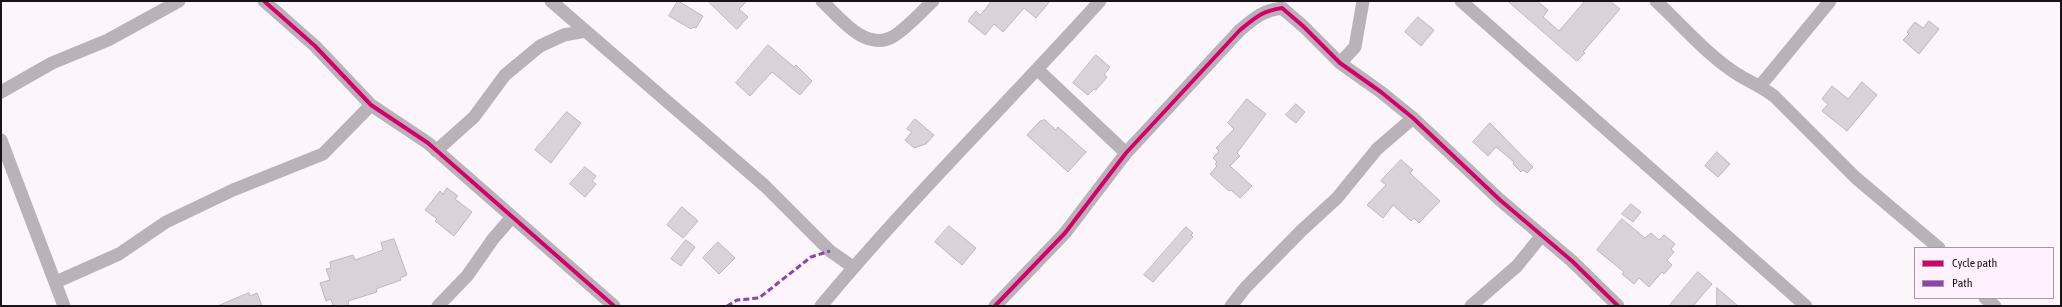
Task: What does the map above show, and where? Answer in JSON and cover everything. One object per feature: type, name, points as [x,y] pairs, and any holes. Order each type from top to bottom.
[{"type":"street","points":[[1,92],[52,63],[108,40],[179,1]]},
{"type":"street","points":[[264,1],[315,46],[371,105],[436,151],[614,306]]},
{"type":"street","points":[[551,1],[765,186],[830,252],[853,267]]},
{"type":"street","points":[[822,1],[857,33],[871,40],[881,40],[893,36],[933,1]]},
{"type":"street","points":[[820,306],[909,205],[1038,70],[1100,1]]},
{"type":"street","points":[[1340,63],[1355,47],[1363,1]]},
{"type":"street","points":[[1461,1],[1806,306]]},
{"type":"street","points":[[1656,1],[1722,63],[1737,74],[1760,86],[1774,96],[1856,178],[1938,247]]},
{"type":"street","points":[[1760,86],[1830,1]]},
{"type":"street","points":[[995,306],[1065,233],[1126,153],[1240,30],[1261,13],[1267,10],[1282,8],[1340,63],[1381,92],[1413,118],[1500,200],[1542,235],[1618,306]]},
{"type":"street","points":[[436,151],[474,117],[505,75],[540,46],[564,35],[586,31]]},
{"type":"street","points":[[1038,70],[1126,153]]},
{"type":"street","points":[[56,282],[119,254],[166,222],[226,193],[323,154],[371,105]]},
{"type":"street","points":[[1231,306],[1246,287],[1295,236],[1337,198],[1377,149],[1413,118]]},
{"type":"street","points":[[1,140],[64,306]]},
{"type":"street","points":[[438,306],[467,276],[493,239],[512,217]]},
{"type":"street","points":[[1470,306],[1517,266],[1542,235]]},
{"type":"street","points":[[1986,299],[1995,306]]},
{"type":"building","points":[[678,1],[703,16],[696,28],[693,27],[691,29],[669,16]]},
{"type":"building","points":[[708,1],[747,1],[739,9],[748,17],[737,29]]},
{"type":"building","points":[[992,1],[1050,1],[1036,18],[1024,8],[1003,32],[994,24],[985,35],[968,21],[976,11],[980,15]]},
{"type":"building","points":[[1508,1],[1537,1],[1548,10],[1543,17],[1559,31],[1585,1],[1610,1],[1620,9],[1577,61]]},
{"type":"building","points":[[1418,17],[1434,30],[1421,46],[1405,32]]},
{"type":"building","points":[[1929,21],[1939,29],[1919,54],[1903,40],[1909,34],[1907,32],[1915,22],[1923,28]]},
{"type":"building","points":[[768,45],[794,67],[796,65],[812,81],[800,95],[772,72],[750,96],[736,83]]},
{"type":"building","points":[[1096,55],[1110,67],[1104,75],[1107,77],[1096,90],[1094,89],[1088,95],[1073,83]]},
{"type":"building","points":[[1862,82],[1877,95],[1847,131],[1822,111],[1828,104],[1822,99],[1832,86],[1848,99]]},
{"type":"building","points":[[1247,99],[1266,114],[1237,153],[1240,156],[1230,166],[1252,186],[1240,198],[1231,190],[1229,191],[1210,174],[1217,166],[1215,164],[1217,162],[1213,158],[1219,151],[1216,148],[1234,129],[1228,123]]},
{"type":"building","points":[[1296,104],[1305,112],[1296,123],[1286,115]]},
{"type":"building","points":[[567,112],[581,123],[551,163],[535,150]]},
{"type":"building","points":[[915,119],[934,135],[926,144],[914,148],[905,140],[912,132],[907,129]]},
{"type":"building","points":[[1045,120],[1056,130],[1058,127],[1086,152],[1068,172],[1027,135],[1040,121]]},
{"type":"building","points":[[1490,123],[1533,167],[1527,173],[1523,170],[1521,172],[1513,164],[1514,162],[1496,147],[1488,156],[1473,142]]},
{"type":"building","points":[[1717,152],[1730,164],[1718,177],[1705,166]]},
{"type":"building","points":[[1401,160],[1413,170],[1410,173],[1440,201],[1419,223],[1414,218],[1411,221],[1393,205],[1383,218],[1367,205],[1386,185],[1381,181]]},
{"type":"building","points":[[585,167],[596,176],[592,181],[596,184],[585,197],[570,184]]},
{"type":"building","points":[[447,188],[458,196],[455,199],[472,212],[454,236],[435,221],[437,219],[425,210],[440,191],[443,194]]},
{"type":"building","points":[[1631,204],[1641,212],[1633,222],[1622,214]]},
{"type":"building","points":[[682,207],[698,221],[683,238],[667,225]]},
{"type":"building","points":[[1622,219],[1645,238],[1651,233],[1659,240],[1664,235],[1675,244],[1671,249],[1674,252],[1667,260],[1672,265],[1664,274],[1662,272],[1649,287],[1639,278],[1634,284],[1622,274],[1624,272],[1597,250]]},
{"type":"building","points":[[949,226],[976,248],[962,265],[935,242]]},
{"type":"building","points":[[1186,227],[1193,233],[1191,235],[1193,237],[1153,282],[1144,275]]},
{"type":"building","points":[[394,239],[407,275],[400,278],[401,280],[376,289],[377,292],[348,301],[349,306],[333,306],[331,299],[326,301],[320,283],[330,280],[326,269],[331,268],[330,262],[353,255],[355,260],[383,250],[381,243]]},
{"type":"building","points":[[686,240],[695,247],[681,266],[671,259]]},
{"type":"building","points":[[718,242],[735,258],[719,274],[703,258]]},
{"type":"building","points":[[1698,272],[1712,284],[1693,306],[1669,306]]},
{"type":"building","points":[[1717,288],[1738,306],[1717,306]]},
{"type":"building","points":[[249,293],[250,296],[257,293],[262,306],[218,306]]},
{"type":"marked path","points":[[727,306],[737,300],[759,298],[811,257],[830,251]]},
{"type":"cycle path","points":[[264,1],[315,46],[371,105],[428,143],[614,306]]},
{"type":"cycle path","points":[[995,306],[1065,233],[1126,153],[1240,30],[1260,15],[1282,8],[1303,26],[1340,63],[1381,92],[1413,118],[1500,200],[1572,261],[1618,306]]}]
